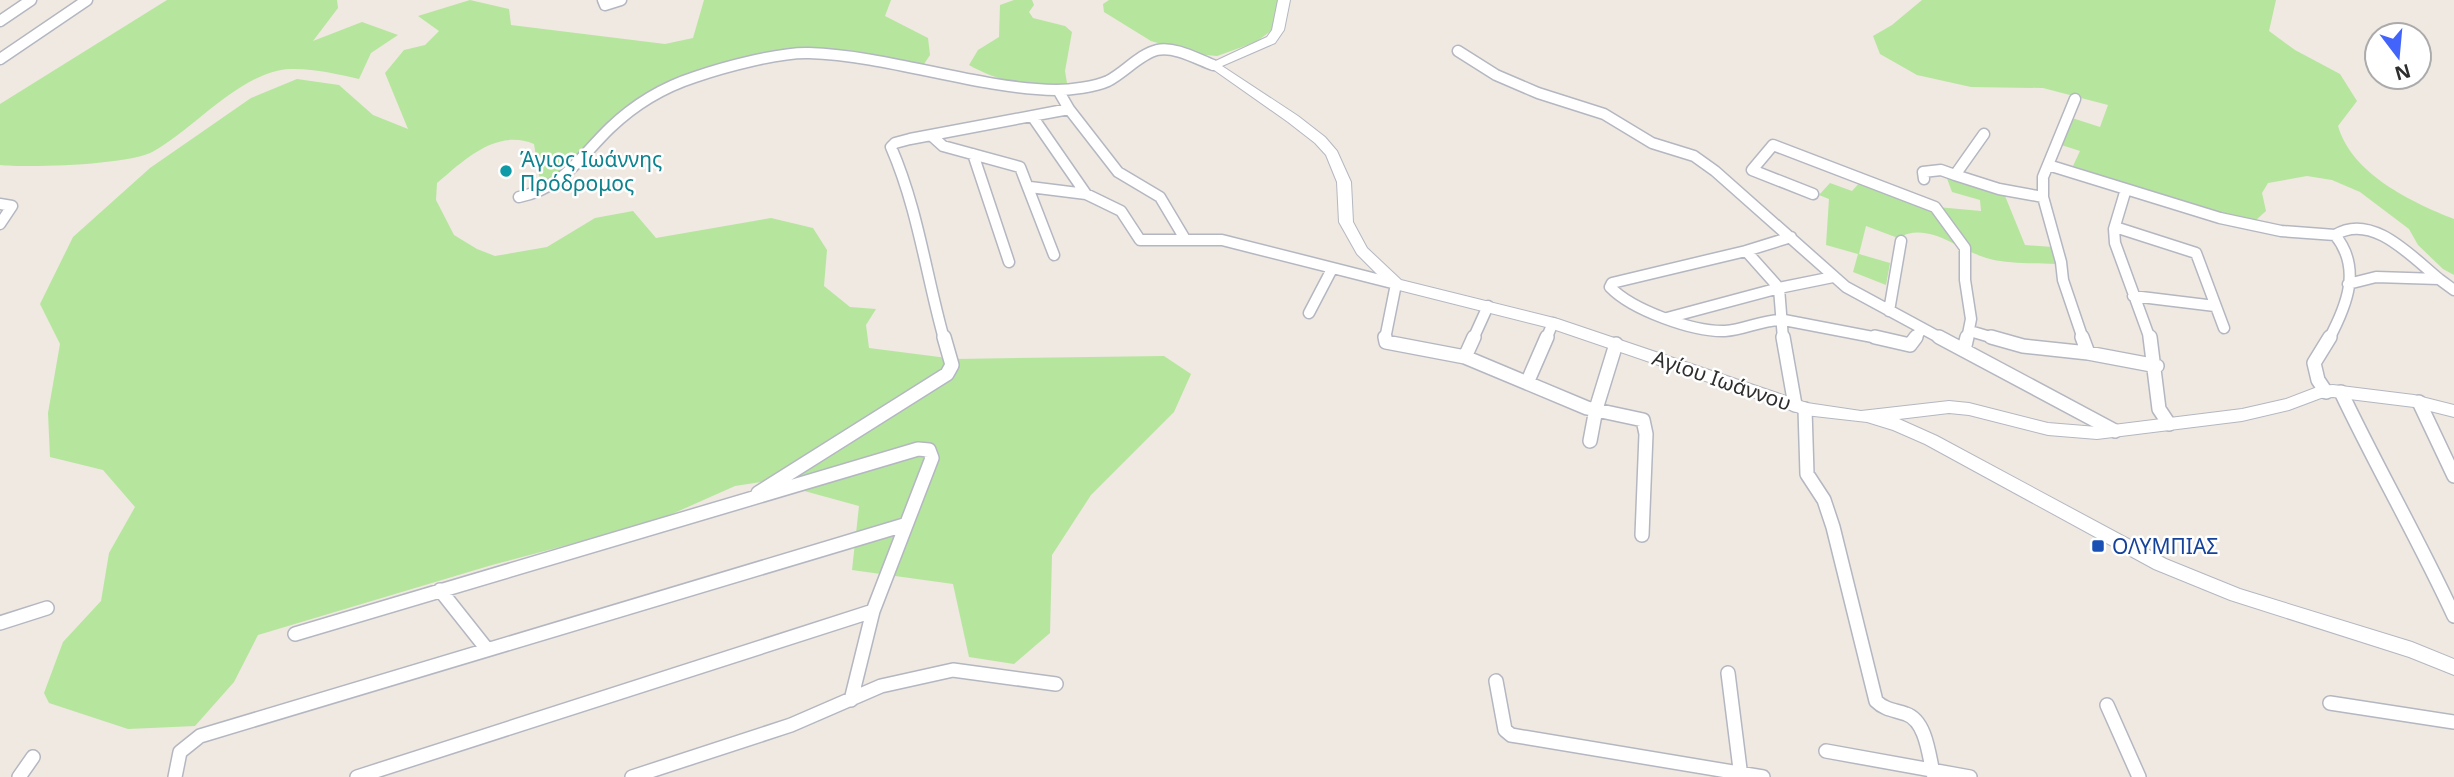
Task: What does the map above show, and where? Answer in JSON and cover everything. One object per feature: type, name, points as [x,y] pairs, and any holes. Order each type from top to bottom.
[{"type":"street","points":[[0,21],[31,0]]},
{"type":"street","points":[[0,59],[87,0]]},
{"type":"street","points":[[603,0],[606,5],[621,0]]},
{"type":"street","points":[[1213,65],[1271,40],[1279,24],[1284,0]]},
{"type":"street","points":[[519,197],[534,194],[562,179],[611,127],[646,99],[695,77],[780,56],[808,53],[845,57],[1017,86],[1058,90],[1106,82],[1156,50],[1173,50],[1213,65],[1320,140],[1332,154],[1344,182],[1344,214],[1349,230],[1362,251],[1396,284]]},
{"type":"street","points":[[1458,51],[1496,75],[1547,97],[1604,114],[1652,143],[1694,156],[1737,190],[1833,276],[1889,311],[2115,431]]},
{"type":"street","points":[[1058,90],[1069,109],[1118,172],[1160,197],[1185,239]]},
{"type":"street","points":[[2075,99],[2043,177],[2043,197],[2061,262],[2063,280],[2088,353]]},
{"type":"street","points":[[745,501],[947,374],[952,365],[935,306],[925,251],[902,172],[891,147],[895,143],[1069,109]]},
{"type":"street","points":[[1032,116],[1086,194]]},
{"type":"street","points":[[1955,174],[1984,134]]},
{"type":"street","points":[[933,137],[943,146],[1020,167],[1030,187],[1054,255]]},
{"type":"street","points":[[1737,190],[1773,145],[1931,204],[1965,248],[1963,252],[1971,320],[1964,350]]},
{"type":"street","points":[[973,154],[1009,262]]},
{"type":"street","points":[[2048,164],[2247,225],[2306,234],[2335,235],[2355,227],[2368,231],[2409,253],[2454,290]]},
{"type":"street","points":[[1752,170],[1813,194]]},
{"type":"street","points":[[1924,179],[1923,172],[1930,170],[1955,174],[1999,189],[2043,197]]},
{"type":"street","points":[[1030,187],[1086,194],[1121,211],[1140,240],[1222,240],[1396,284]]},
{"type":"street","points":[[2126,189],[2115,227],[2115,243],[2152,343],[2157,366],[2160,409],[2169,424]]},
{"type":"street","points":[[0,204],[12,206],[0,224]]},
{"type":"street","points":[[2115,227],[2196,253],[2224,328]]},
{"type":"street","points":[[2335,235],[2346,253],[2348,296],[2337,327],[2314,363],[2318,380],[2333,392],[2372,457],[2420,543],[2454,616]]},
{"type":"street","points":[[1791,237],[1746,251],[1612,284],[1611,290],[1617,296],[1695,327],[1728,331],[1782,319],[1910,345],[1922,328]]},
{"type":"street","points":[[1889,311],[1901,241]]},
{"type":"street","points":[[1746,251],[1779,288],[1784,356],[1800,407],[1807,474],[1824,500],[1833,527],[1876,702],[1884,709],[1914,716],[1919,722],[1932,772]]},
{"type":"street","points":[[1309,313],[1332,269]]},
{"type":"street","points":[[1667,318],[1833,276]]},
{"type":"street","points":[[2348,284],[2375,277],[2439,279]]},
{"type":"street","points":[[1396,284],[1383,340],[1386,342],[1465,357],[1597,410],[1637,416],[1646,424],[1642,535]]},
{"type":"street","name":"Αγίου Ιωάννου","points":[[1396,284],[1553,323],[1800,407],[1861,418],[1949,407],[1969,409],[2048,429],[2072,432],[2115,431],[2265,411],[2333,392],[2418,402],[2454,411]]},
{"type":"street","points":[[2133,296],[2215,306]]},
{"type":"street","points":[[1465,357],[1488,306]]},
{"type":"street","points":[[1527,383],[1553,323]]},
{"type":"street","points":[[1970,331],[2023,346],[2088,353],[2157,366]]},
{"type":"street","points":[[1590,441],[1616,344]]},
{"type":"street","points":[[2418,402],[2454,476]]},
{"type":"street","points":[[1861,418],[1896,425],[1931,440],[2160,564],[2201,582],[2454,667]]},
{"type":"street","points":[[295,634],[918,449],[929,450],[932,458],[873,611],[850,699]]},
{"type":"street","points":[[175,777],[176,757],[181,746],[200,736],[486,648],[904,525]]},
{"type":"street","points":[[440,590],[486,648]]},
{"type":"street","points":[[0,624],[47,608]]},
{"type":"street","points":[[357,777],[873,611]]},
{"type":"street","points":[[632,777],[791,726],[881,686],[953,670],[1056,684]]},
{"type":"street","points":[[1728,673],[1741,775]]},
{"type":"street","points":[[1496,681],[1505,730],[1511,735],[1763,777]]},
{"type":"street","points":[[2330,704],[2454,722]]},
{"type":"street","points":[[2107,705],[2139,777]]},
{"type":"street","points":[[1826,751],[1970,777]]},
{"type":"street","points":[[19,777],[33,757]]},
{"type":"green space","points":[[167,0],[337,0],[338,8],[313,41],[362,22],[398,35],[371,53],[359,79],[307,69],[272,72],[254,79],[219,102],[170,141],[142,156],[79,164],[0,165],[0,104]]},
{"type":"green space","points":[[470,0],[509,9],[511,25],[665,44],[693,38],[704,0],[891,0],[885,16],[928,38],[930,55],[924,64],[815,50],[720,68],[632,107],[554,184],[541,187],[534,144],[506,140],[481,149],[447,174],[437,183],[436,200],[454,235],[495,256],[547,247],[595,218],[633,211],[656,238],[771,218],[813,228],[827,250],[824,286],[850,307],[876,309],[866,325],[869,348],[955,359],[1164,356],[1191,374],[1174,412],[1091,495],[1052,555],[1050,633],[1014,664],[969,657],[953,584],[852,570],[859,506],[768,481],[735,486],[654,522],[492,565],[258,635],[234,682],[195,726],[128,729],[49,703],[44,693],[63,642],[101,601],[109,553],[135,507],[103,470],[50,457],[48,413],[60,344],[40,304],[73,237],[150,168],[251,98],[297,79],[339,85],[373,115],[408,129],[385,73],[404,50],[425,45],[439,31],[418,16]]},
{"type":"green space","points":[[1014,0],[1032,0],[1034,5],[1029,12],[1033,18],[1065,26],[1072,32],[1065,71],[1067,83],[1044,87],[1030,86],[991,75],[969,65],[978,50],[999,37],[1000,5]]},
{"type":"green space","points":[[1109,0],[1278,0],[1272,30],[1256,42],[1217,56],[1195,54],[1151,41],[1104,12],[1103,4]]},
{"type":"green space","points":[[1922,0],[2276,0],[2269,31],[2295,50],[2340,74],[2357,101],[2338,126],[2345,143],[2356,158],[2370,172],[2402,195],[2454,219],[2454,275],[2443,269],[2418,245],[2409,229],[2360,192],[2332,180],[2307,176],[2268,183],[2262,193],[2266,211],[2256,220],[2211,213],[2073,166],[2080,151],[2052,142],[2069,117],[2100,127],[2108,105],[2043,88],[1971,87],[1917,75],[1880,54],[1873,36],[1892,25]]},
{"type":"green space","points":[[1945,173],[2003,191],[2025,245],[2053,247],[2056,264],[1998,261],[1933,235],[1910,233],[1898,238],[1866,226],[1859,254],[1890,263],[1886,285],[1853,272],[1858,254],[1826,245],[1829,199],[1819,195],[1830,183],[1852,191],[1862,180],[1926,206],[1981,211],[1980,200],[1952,192]]},
{"type":"place","name":"Άγιος Ιωάννης Πρόδρομος","points":[[506,171]]},
{"type":"place","name":"ΟΛΥΜΠΙΑΣ","points":[[2098,546]]}]
